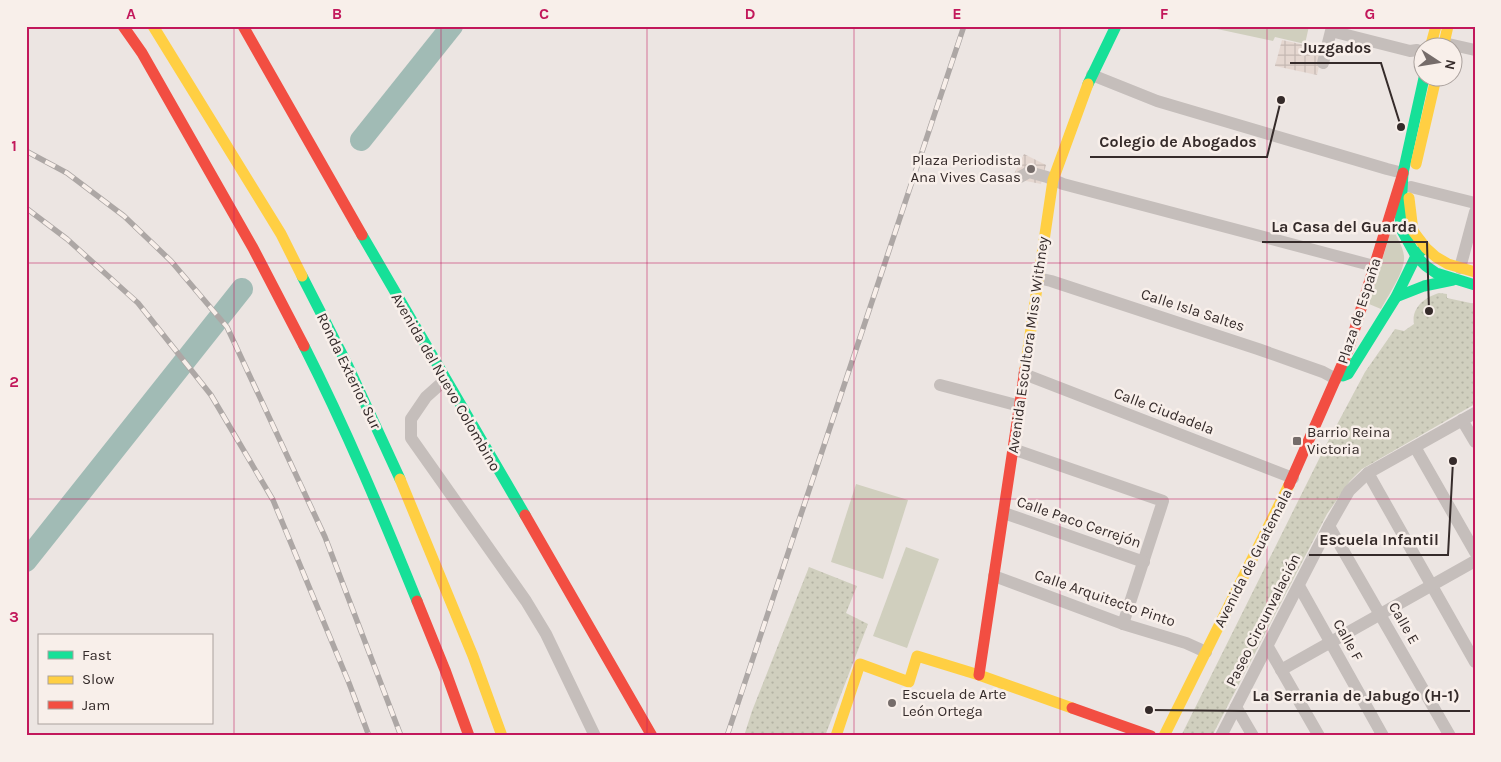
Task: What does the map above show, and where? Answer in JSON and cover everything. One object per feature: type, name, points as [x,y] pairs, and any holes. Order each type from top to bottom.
[{"type":"main road","name":"Ronda Exterior Sur","points":[[123,26],[142,53],[253,248],[317,372],[382,515],[445,670],[469,736]]},
{"type":"main road","name":"Ronda Exterior Sur","points":[[153,26],[281,234],[347,364],[407,494],[473,656],[502,736]]},
{"type":"main road","name":"Avenida del Nuevo Colombino","points":[[243,26],[445,380],[652,736]]},
{"type":"main road","name":"Avenida Escultora Miss Withney","points":[[978,675],[1053,180],[1092,75],[1116,26]]},
{"type":"main road","points":[[136,65],[188,136]]},
{"type":"main road","points":[[1422,88],[1403,173],[1400,227],[1416,256],[1436,273],[1458,274],[1475,272]]},
{"type":"main road","points":[[1434,88],[1411,187],[1409,201],[1413,231],[1426,248],[1436,257],[1475,285]]},
{"type":"main road","name":"Plaza de España","points":[[1336,379],[1348,351],[1403,173]]},
{"type":"main road","name":"Plaza de España","points":[[1336,379],[1348,374],[1396,297],[1416,256],[1426,248]]},
{"type":"main road","name":"Plaza de España","points":[[1396,297],[1418,287],[1458,274]]},
{"type":"main road","name":"Avenida de Guatemala","points":[[1164,736],[1293,478],[1336,379]]},
{"type":"main road","points":[[836,736],[860,664],[909,682],[917,656],[978,675],[1151,736]]},
{"type":"street","points":[[1323,63],[1331,31],[1414,50]]},
{"type":"street","points":[[1092,75],[1157,100],[1403,173]]},
{"type":"street","points":[[1020,177],[1030,172],[1063,184],[1374,266]]},
{"type":"street","points":[[1411,187],[1475,203]]},
{"type":"street","points":[[1458,274],[1475,212]]},
{"type":"street","name":"Calle Isla Saltes","points":[[1038,278],[1258,349],[1323,372],[1336,379]]},
{"type":"street","name":"Calle Ciudadela","points":[[1024,374],[1293,478]]},
{"type":"street","points":[[445,380],[426,397],[411,419],[410,438],[526,601],[546,634],[595,736]]},
{"type":"street","points":[[940,385],[1020,406]]},
{"type":"street","name":"Paseo Circunvalación","points":[[1221,736],[1329,526],[1349,491],[1368,473],[1475,413]]},
{"type":"street","points":[[1462,420],[1475,442]]},
{"type":"street","points":[[1415,447],[1475,552]]},
{"type":"street","points":[[1013,449],[1163,501],[1123,624]]},
{"type":"street","points":[[1368,473],[1475,662]]},
{"type":"street","name":"Calle Paco Cerrejón","points":[[1004,513],[1144,562]]},
{"type":"street","name":"Calle E","points":[[1329,526],[1450,736]]},
{"type":"street","points":[[1281,670],[1475,561]]},
{"type":"street","name":"Calle Arquitecto Pinto","points":[[994,576],[1123,624],[1186,643],[1206,652]]},
{"type":"street","name":"Calle F","points":[[1299,586],[1383,736]]},
{"type":"street","points":[[1268,647],[1318,736]]},
{"type":"street","points":[[1236,707],[1253,736]]},
{"type":"shaded area","points":[[1203,26],[1309,26],[1305,44],[1275,37],[1273,41]]},
{"type":"shaded area","points":[[1282,40],[1323,49],[1317,75],[1275,66]]},
{"type":"shaded area","name":"Plaza Periodista Ana Vives Casas","points":[[1024,154],[1046,165],[1041,184],[1026,181],[1014,174]]},
{"type":"shaded area","points":[[1392,227],[1402,249],[1404,262],[1399,276],[1381,309],[1369,304]]},
{"type":"shaded area","points":[[1439,293],[1447,294],[1447,298],[1475,304],[1475,404],[1362,469],[1350,481],[1327,514],[1212,736],[1181,736],[1325,447],[1365,372],[1395,329],[1404,331],[1414,324],[1415,313],[1420,304],[1429,297]]},
{"type":"shaded area","points":[[856,484],[908,500],[883,579],[831,562]]},
{"type":"shaded area","points":[[906,547],[939,559],[907,648],[873,636]]},
{"type":"shaded area","points":[[809,567],[857,586],[846,613],[868,624],[825,736],[744,736],[752,711]]},
{"type":"waterway","points":[[361,140],[452,26]]},
{"type":"waterway","points":[[26,561],[242,289]]},
{"type":"railway","points":[[727,736],[964,26]]},
{"type":"railway","points":[[26,151],[67,173],[124,216],[171,261],[227,327],[325,537],[401,736]]},
{"type":"railway","points":[[26,208],[67,239],[138,303],[211,395],[273,500],[369,736]]},
{"type":"traffic: fast","points":[[1088,84],[1116,26]]},
{"type":"traffic: fast","points":[[1422,88],[1403,173],[1400,227],[1416,256],[1426,266],[1436,273],[1475,285]]},
{"type":"traffic: fast","points":[[362,235],[525,515]]},
{"type":"traffic: fast","points":[[1343,376],[1348,374],[1396,297],[1416,256],[1422,250]]},
{"type":"traffic: fast","points":[[302,276],[347,364],[400,479]]},
{"type":"traffic: fast","points":[[1396,297],[1424,286],[1453,280]]},
{"type":"traffic: fast","points":[[304,346],[363,472],[417,601]]},
{"type":"traffic: slow","points":[[153,26],[281,234],[302,276]]},
{"type":"traffic: slow","points":[[1433,38],[1436,26]]},
{"type":"traffic: slow","points":[[1445,38],[1448,26]]},
{"type":"traffic: slow","points":[[1025,369],[1053,180],[1088,84]]},
{"type":"traffic: slow","points":[[1416,164],[1434,88]]},
{"type":"traffic: slow","points":[[1409,198],[1413,231],[1426,248],[1448,264],[1475,272]]},
{"type":"traffic: slow","points":[[400,479],[473,656],[502,736]]},
{"type":"traffic: slow","points":[[1164,736],[1289,485]]},
{"type":"traffic: slow","points":[[836,736],[860,664],[909,682],[917,656],[979,675],[1072,708]]},
{"type":"traffic: jam","points":[[123,26],[142,53],[253,248],[304,346]]},
{"type":"traffic: jam","points":[[243,26],[362,235]]},
{"type":"traffic: jam","points":[[1289,485],[1348,351],[1403,173]]},
{"type":"traffic: jam","points":[[979,675],[1025,369]]},
{"type":"traffic: jam","points":[[525,515],[652,736]]},
{"type":"traffic: jam","points":[[417,601],[469,736]]},
{"type":"traffic: jam","points":[[1072,708],[1151,736]]},
{"type":"place","name":"Colegio de Abogados","points":[[1281,100]]},
{"type":"place","name":"Juzgados","points":[[1401,127]]},
{"type":"place","name":"Plaza Periodista Ana Vives Casas","points":[[1031,169]]},
{"type":"place","name":"La Casa del Guarda","points":[[1429,311]]},
{"type":"place","name":"Barrio Reina Victoria","points":[[1297,441]]},
{"type":"place","name":"Escuela Infantil","points":[[1453,461]]},
{"type":"place","name":"Escuela de Arte León Ortega","points":[[892,703]]},
{"type":"place","name":"La Serrania de Jabugo (H-1)","points":[[1149,710]]}]
